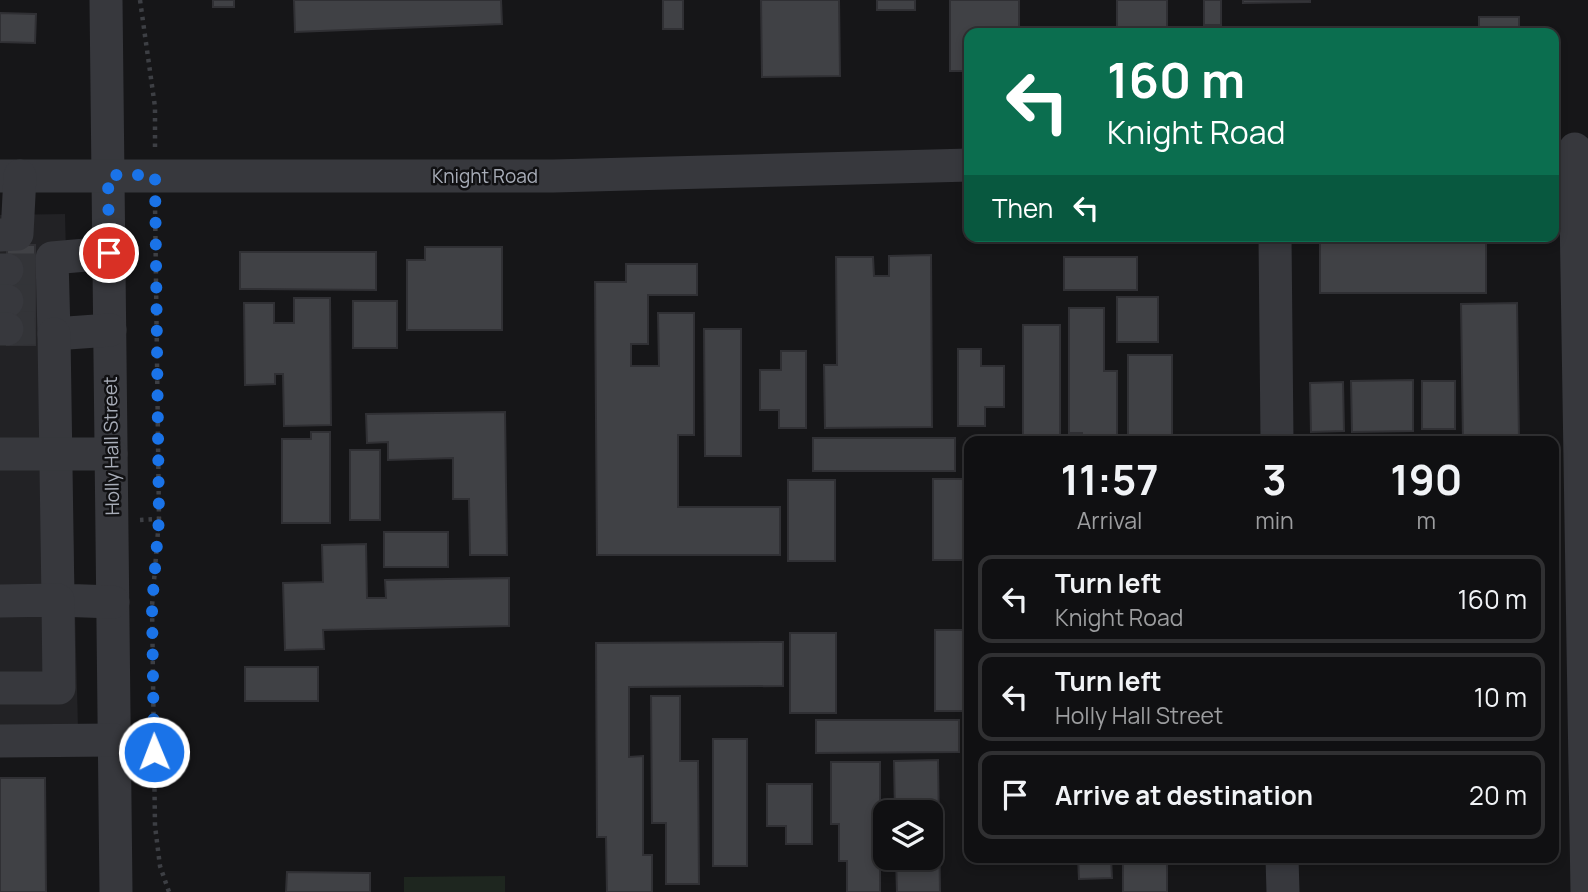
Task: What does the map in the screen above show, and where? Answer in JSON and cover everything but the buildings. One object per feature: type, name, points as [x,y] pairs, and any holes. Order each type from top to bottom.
[{"type":"street","name":"Holly Hall Street","points":[[106,0],[116,892]]},
{"type":"street","points":[[1572,150],[1587,892]]},
{"type":"street","name":"Knight Road","points":[[10,176],[566,176],[964,164]]},
{"type":"street","points":[[0,688],[59,688],[55,454],[28,299],[36,244],[8,234],[10,176]]},
{"type":"street","points":[[1275,242],[1277,436]]},
{"type":"street","points":[[28,299],[109,253]]},
{"type":"street","points":[[28,299],[110,330]]},
{"type":"street","points":[[0,454],[111,454]]},
{"type":"street","points":[[0,601],[113,602]]},
{"type":"street","points":[[0,741],[114,740]]},
{"type":"street","points":[[1282,863],[1283,892]]},
{"type":"path","points":[[140,0],[155,107],[159,519],[152,606],[155,826],[160,866],[169,892]]},
{"type":"path","points":[[139,520],[159,519]]},
{"type":"shaded area","points":[[65,214],[78,728],[0,730],[0,215]]},
{"type":"shaded area","points":[[505,876],[505,892],[404,892],[404,877]]},
{"type":"tunnel","points":[[7,270],[35,270]]},
{"type":"tunnel","points":[[7,301],[35,301]]},
{"type":"tunnel","points":[[7,329],[35,328]]},
{"type":"route","points":[[109,253],[108,175],[155,175],[159,519],[152,606],[154,752]]}]
